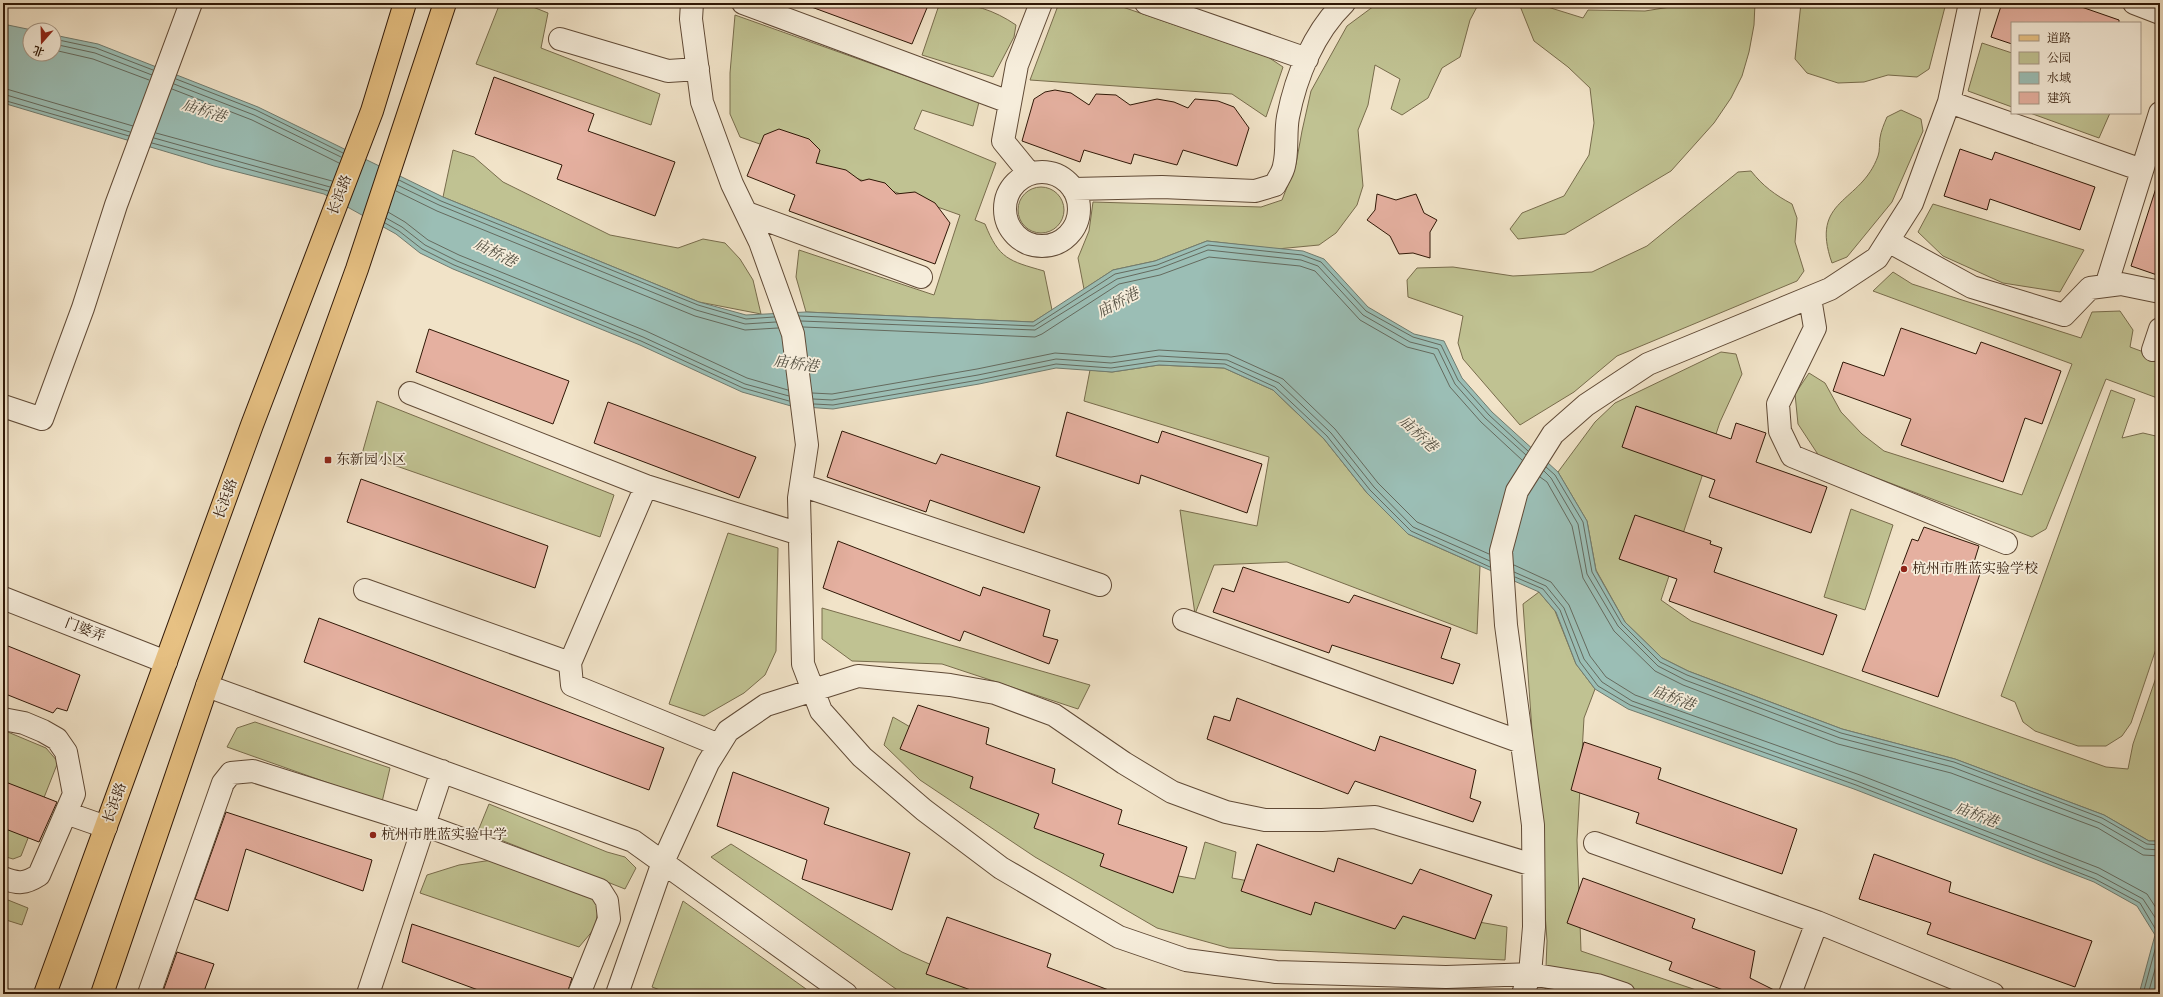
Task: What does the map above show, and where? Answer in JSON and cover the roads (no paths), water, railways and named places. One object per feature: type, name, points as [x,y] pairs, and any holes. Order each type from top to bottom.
[{"type":"main road","name":"长浜路","points":[[45,994],[252,425],[372,111],[405,3]]},
{"type":"main road","points":[[102,994],[207,686],[357,269],[445,3]]},
{"type":"street","points":[[3,406],[42,419],[83,308],[116,205],[192,3]]},
{"type":"street","points":[[692,3],[691,19],[702,102],[732,184],[760,242],[793,334],[808,445],[799,498],[803,664],[821,711],[862,757],[924,810],[1001,868],[1119,937],[1186,960],[1276,972],[1446,977],[1526,984],[1597,985],[1624,994]]},
{"type":"street","points":[[742,3],[1009,102]]},
{"type":"street","points":[[1030,174],[1003,141],[1017,64],[1041,3]]},
{"type":"street","points":[[1146,3],[1307,59]]},
{"type":"street","points":[[1073,189],[1162,187],[1255,191],[1275,185],[1284,166],[1288,118],[1298,76],[1316,40],[1336,10],[1344,3]]},
{"type":"street","points":[[1526,984],[1534,927],[1533,825],[1507,635],[1501,551],[1517,491],[1553,434],[1586,405],[1648,364],[1830,290],[1877,258],[1912,203],[1949,102],[1970,3]]},
{"type":"street","points":[[2134,3],[2160,13]]},
{"type":"street","points":[[560,39],[668,71],[698,69]]},
{"type":"street","points":[[1949,102],[2142,170]]},
{"type":"street","points":[[2106,286],[2160,116]]},
{"type":"street","points":[[1042,172],[1054,174],[1065,180],[1073,189],[1078,200],[1079,212],[1076,224],[1070,234],[1060,242],[1048,246],[1030,244],[1014,234],[1008,224],[1004,212],[1010,188],[1019,179],[1030,174],[1042,172]]},
{"type":"street","points":[[747,213],[920,277]]},
{"type":"street","points":[[1888,241],[1972,287],[2064,315],[2090,288],[2121,284],[2160,292]]},
{"type":"street","points":[[1810,298],[1815,328],[1778,404],[1780,431],[1792,456],[2006,543]]},
{"type":"street","points":[[2153,350],[2160,329]]},
{"type":"street","points":[[410,393],[646,486],[800,534]]},
{"type":"street","points":[[801,484],[1100,585]]},
{"type":"street","points":[[646,486],[570,663],[572,685],[719,745]]},
{"type":"street","points":[[365,590],[570,663]]},
{"type":"street","name":"门婆弄","points":[[3,598],[166,662]]},
{"type":"street","points":[[1184,620],[1521,742]]},
{"type":"street","points":[[617,994],[663,862],[708,763],[728,731],[766,705],[858,676],[950,685],[995,693],[1054,715],[1124,763],[1172,792],[1226,812],[1265,820],[1322,820],[1375,816],[1533,865]]},
{"type":"street","points":[[207,686],[633,841],[846,994]]},
{"type":"street","points":[[3,719],[24,723],[57,739],[66,752],[74,794],[39,875],[28,883],[16,884],[3,878]]},
{"type":"street","points":[[368,994],[442,771]]},
{"type":"street","points":[[148,994],[223,783],[231,773],[253,772],[424,825],[600,890],[607,900],[609,919],[579,994]]},
{"type":"street","points":[[66,813],[106,828]]},
{"type":"street","points":[[1595,843],[1817,922],[1993,994]]},
{"type":"street","points":[[1790,994],[1817,922]]},
{"type":"water","name":"庙桥港","points":[[3,24],[22,28],[22,62],[62,62],[62,37],[98,44],[258,107],[443,197],[699,302],[746,315],[806,312],[1033,322],[1113,270],[1155,261],[1207,241],[1303,251],[1324,259],[1368,307],[1414,334],[1444,341],[1462,378],[1492,412],[1558,472],[1587,521],[1596,571],[1625,622],[1662,658],[1688,671],[1842,729],[1955,759],[2104,815],[2149,841],[2160,841],[2160,994],[2139,994],[2155,935],[2137,906],[2094,882],[1854,789],[1628,709],[1595,689],[1576,664],[1556,612],[1539,592],[1408,534],[1367,493],[1324,439],[1273,390],[1224,368],[1159,365],[1112,372],[1056,368],[979,384],[833,409],[791,406],[742,392],[640,345],[453,269],[420,253],[396,234],[324,194],[214,166],[3,103]]},
{"type":"place","name":"东新园小区","points":[[328,460]]},
{"type":"place","name":"杭州市胜蓝实验学校","points":[[1904,569]]},
{"type":"place","name":"杭州市胜蓝实验中学","points":[[373,835]]}]
